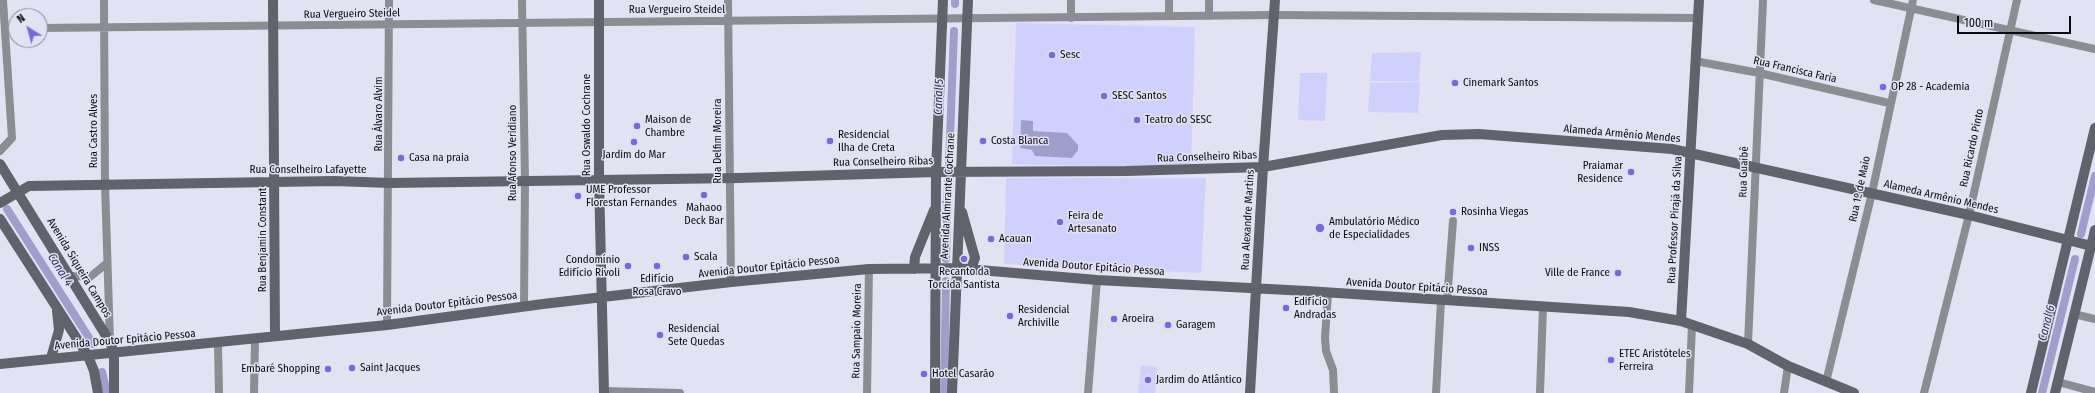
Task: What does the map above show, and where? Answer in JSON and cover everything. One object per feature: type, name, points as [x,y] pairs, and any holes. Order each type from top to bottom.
[{"type":"main road","name":"Rua Benjamin Constant","points":[[273,0],[275,336]]},
{"type":"main road","name":"Rua Oswaldo Cochrane","points":[[599,0],[599,179],[603,298],[604,392]]},
{"type":"main road","name":"Avenida Almirante Cochrane","points":[[943,0],[945,19],[937,204],[946,269],[952,393]]},
{"type":"main road","name":"Avenida Almirante Cochrane","points":[[935,393],[946,269],[960,204],[959,172],[968,0]]},
{"type":"main road","name":"Rua Alexandre Martins","points":[[1250,393],[1255,289],[1275,0]]},
{"type":"main road","name":"Rua Professor Pirajá da Silva","points":[[1681,321],[1699,0]]},
{"type":"main road","points":[[2031,393],[2072,241],[2095,128]]},
{"type":"main road","name":"Alameda Armênio Mendes","points":[[1263,167],[1442,135],[1486,135],[1596,142],[1672,149],[1969,215],[2090,245]]},
{"type":"main road","name":"Avenida Siqueira Campos","points":[[0,164],[15,194],[71,276],[110,342],[114,353],[114,393]]},
{"type":"main road","name":"Rua Conselheiro Ribas","points":[[599,179],[729,178],[938,172],[1126,171],[1263,167]]},
{"type":"main road","name":"Rua Conselheiro Lafayette","points":[[0,203],[29,186],[335,181],[525,181],[599,179]]},
{"type":"main road","points":[[914,269],[915,257],[937,204]]},
{"type":"main road","points":[[960,204],[975,258],[971,269]]},
{"type":"main road","points":[[0,220],[88,356],[94,371],[98,393]]},
{"type":"main road","points":[[2055,393],[2090,245],[2095,230]]},
{"type":"main road","name":"Avenida Doutor Epitácio Pessoa","points":[[0,364],[387,325],[731,282],[869,269],[971,269],[1097,280],[1328,293],[1543,308],[1622,311],[1681,321],[1748,344],[1788,366],[1854,393]]},
{"type":"main road","points":[[51,358],[59,330],[59,316],[55,303]]},
{"type":"street","points":[[0,151],[12,138],[3,0]]},
{"type":"street","name":"Rua Castro Alves","points":[[104,0],[105,184],[110,342]]},
{"type":"street","name":"Rua Álvaro Alvim","points":[[387,325],[390,182],[389,0]]},
{"type":"street","name":"Rua Afonso Veridiano","points":[[522,0],[525,181],[524,307]]},
{"type":"street","name":"Rua Delfim Moreira","points":[[728,0],[731,282]]},
{"type":"street","points":[[1071,0],[1071,18]]},
{"type":"street","points":[[1169,0],[1169,16]]},
{"type":"street","points":[[1209,0],[1209,16]]},
{"type":"street","name":"Rua Guaíbê","points":[[1748,344],[1763,0]]},
{"type":"street","points":[[1874,0],[1912,4],[2009,30],[2095,49]]},
{"type":"street","name":"Rua Ricardo Pinto","points":[[1924,393],[1969,215],[2009,30],[2017,0]]},
{"type":"street","name":"Rua 1º de Maio","points":[[1826,382],[1872,193],[1912,4]]},
{"type":"street","name":"Rua Vergueiro Steidel","points":[[48,28],[104,29],[390,24],[1274,15],[1697,18]]},
{"type":"street","name":"Rua Francisca Faria","points":[[1695,62],[1759,73],[1890,103]]},
{"type":"street","points":[[1436,393],[1453,220]]},
{"type":"street","points":[[71,276],[90,277],[107,263]]},
{"type":"street","name":"Rua Sampaio Moreira","points":[[867,393],[869,269]]},
{"type":"street","points":[[1088,393],[1097,280]]},
{"type":"street","points":[[1328,293],[1325,338],[1326,351],[1333,370],[1334,393]]},
{"type":"street","points":[[1540,393],[1543,308]]},
{"type":"street","points":[[2074,314],[2095,319]]},
{"type":"street","points":[[1689,393],[1692,325]]},
{"type":"street","points":[[254,393],[255,339]]},
{"type":"street","points":[[218,343],[220,393]]},
{"type":"street","points":[[1784,393],[1788,366]]},
{"type":"street","points":[[2058,382],[2095,392]]},
{"type":"street","points":[[604,392],[680,393]]},
{"type":"shaded area","name":"SESC Santos","points":[[1016,23],[1195,27],[1191,168],[1012,164]]},
{"type":"shaded area","points":[[1421,52],[1419,81],[1370,81],[1372,53]]},
{"type":"shaded area","points":[[1300,73],[1327,73],[1325,121],[1298,120]]},
{"type":"shaded area","points":[[1420,82],[1418,113],[1368,112],[1370,83]]},
{"type":"shaded area","points":[[1021,120],[1033,121],[1033,131],[1067,133],[1078,145],[1078,150],[1072,158],[1035,156],[1032,150],[1020,148]]},
{"type":"shaded area","points":[[1006,178],[1206,178],[1201,273],[1004,264]]},
{"type":"shaded area","name":"Jardim do Atlântico","points":[[1141,365],[1157,367],[1155,393],[1138,393]]},
{"type":"waterway","name":"Canal 5","points":[[949,164],[954,31]]},
{"type":"waterway","name":"Canal 6","points":[[2081,234],[2095,176]]},
{"type":"waterway","name":"Canal 5","points":[[946,259],[948,182]]},
{"type":"waterway","name":"Canal 4","points":[[7,209],[93,344]]},
{"type":"waterway","name":"Canal 6","points":[[2042,393],[2075,259]]},
{"type":"waterway","name":"Canal 5","points":[[944,393],[946,281]]},
{"type":"waterway","name":"Canal 4","points":[[102,372],[107,393]]},
{"type":"place","name":"Sesc","points":[[1052,55]]},
{"type":"place","name":"Cinemark Santos","points":[[1455,83]]},
{"type":"place","name":"OP 28 - Academia","points":[[1883,87]]},
{"type":"place","name":"SESC Santos","points":[[1104,96]]},
{"type":"place","name":"Teatro do SESC","points":[[1137,120]]},
{"type":"place","name":"Maison de Chambre","points":[[637,126]]},
{"type":"place","name":"Residencial Ilha de Creta","points":[[830,141]]},
{"type":"place","name":"Costa Blanca","points":[[983,141]]},
{"type":"place","name":"Jardim do Mar","points":[[634,142]]},
{"type":"place","name":"Casa na praia","points":[[401,158]]},
{"type":"place","name":"Praiamar Residence","points":[[1631,172]]},
{"type":"place","name":"Mahaoo Deck Bar","points":[[704,195]]},
{"type":"place","name":"UME Professor Florestan Fernandes","points":[[578,196]]},
{"type":"place","name":"Rosinha Viegas","points":[[1453,212]]},
{"type":"place","name":"Feira de Artesanato","points":[[1060,222]]},
{"type":"place","name":"Ambulatório Médico de Especialidades","points":[[1320,228]]},
{"type":"place","name":"Acauan","points":[[991,239]]},
{"type":"place","name":"INSS","points":[[1471,248]]},
{"type":"place","name":"Scala","points":[[686,257]]},
{"type":"place","name":"Recanto da Torcida Santista","points":[[964,259]]},
{"type":"place","name":"Condomínio Edifício Rivoli","points":[[628,266]]},
{"type":"place","name":"Edifício Rosa Cravo","points":[[657,266]]},
{"type":"place","name":"Ville de France","points":[[1618,273]]},
{"type":"place","name":"Edifício Andradas","points":[[1286,308]]},
{"type":"place","name":"Residencial Archiville","points":[[1010,316]]},
{"type":"place","name":"Aroeira","points":[[1114,319]]},
{"type":"place","name":"Garagem","points":[[1168,325]]},
{"type":"place","name":"Residencial Sete Quedas","points":[[660,335]]},
{"type":"place","name":"ETEC Aristóteles Ferreira","points":[[1611,360]]},
{"type":"place","name":"Saint Jacques","points":[[352,368]]},
{"type":"place","name":"Embaré Shopping","points":[[328,369]]},
{"type":"place","name":"Hotel Casarão","points":[[924,374]]},
{"type":"place","name":"Jardim do Atlântico","points":[[1148,380]]}]
